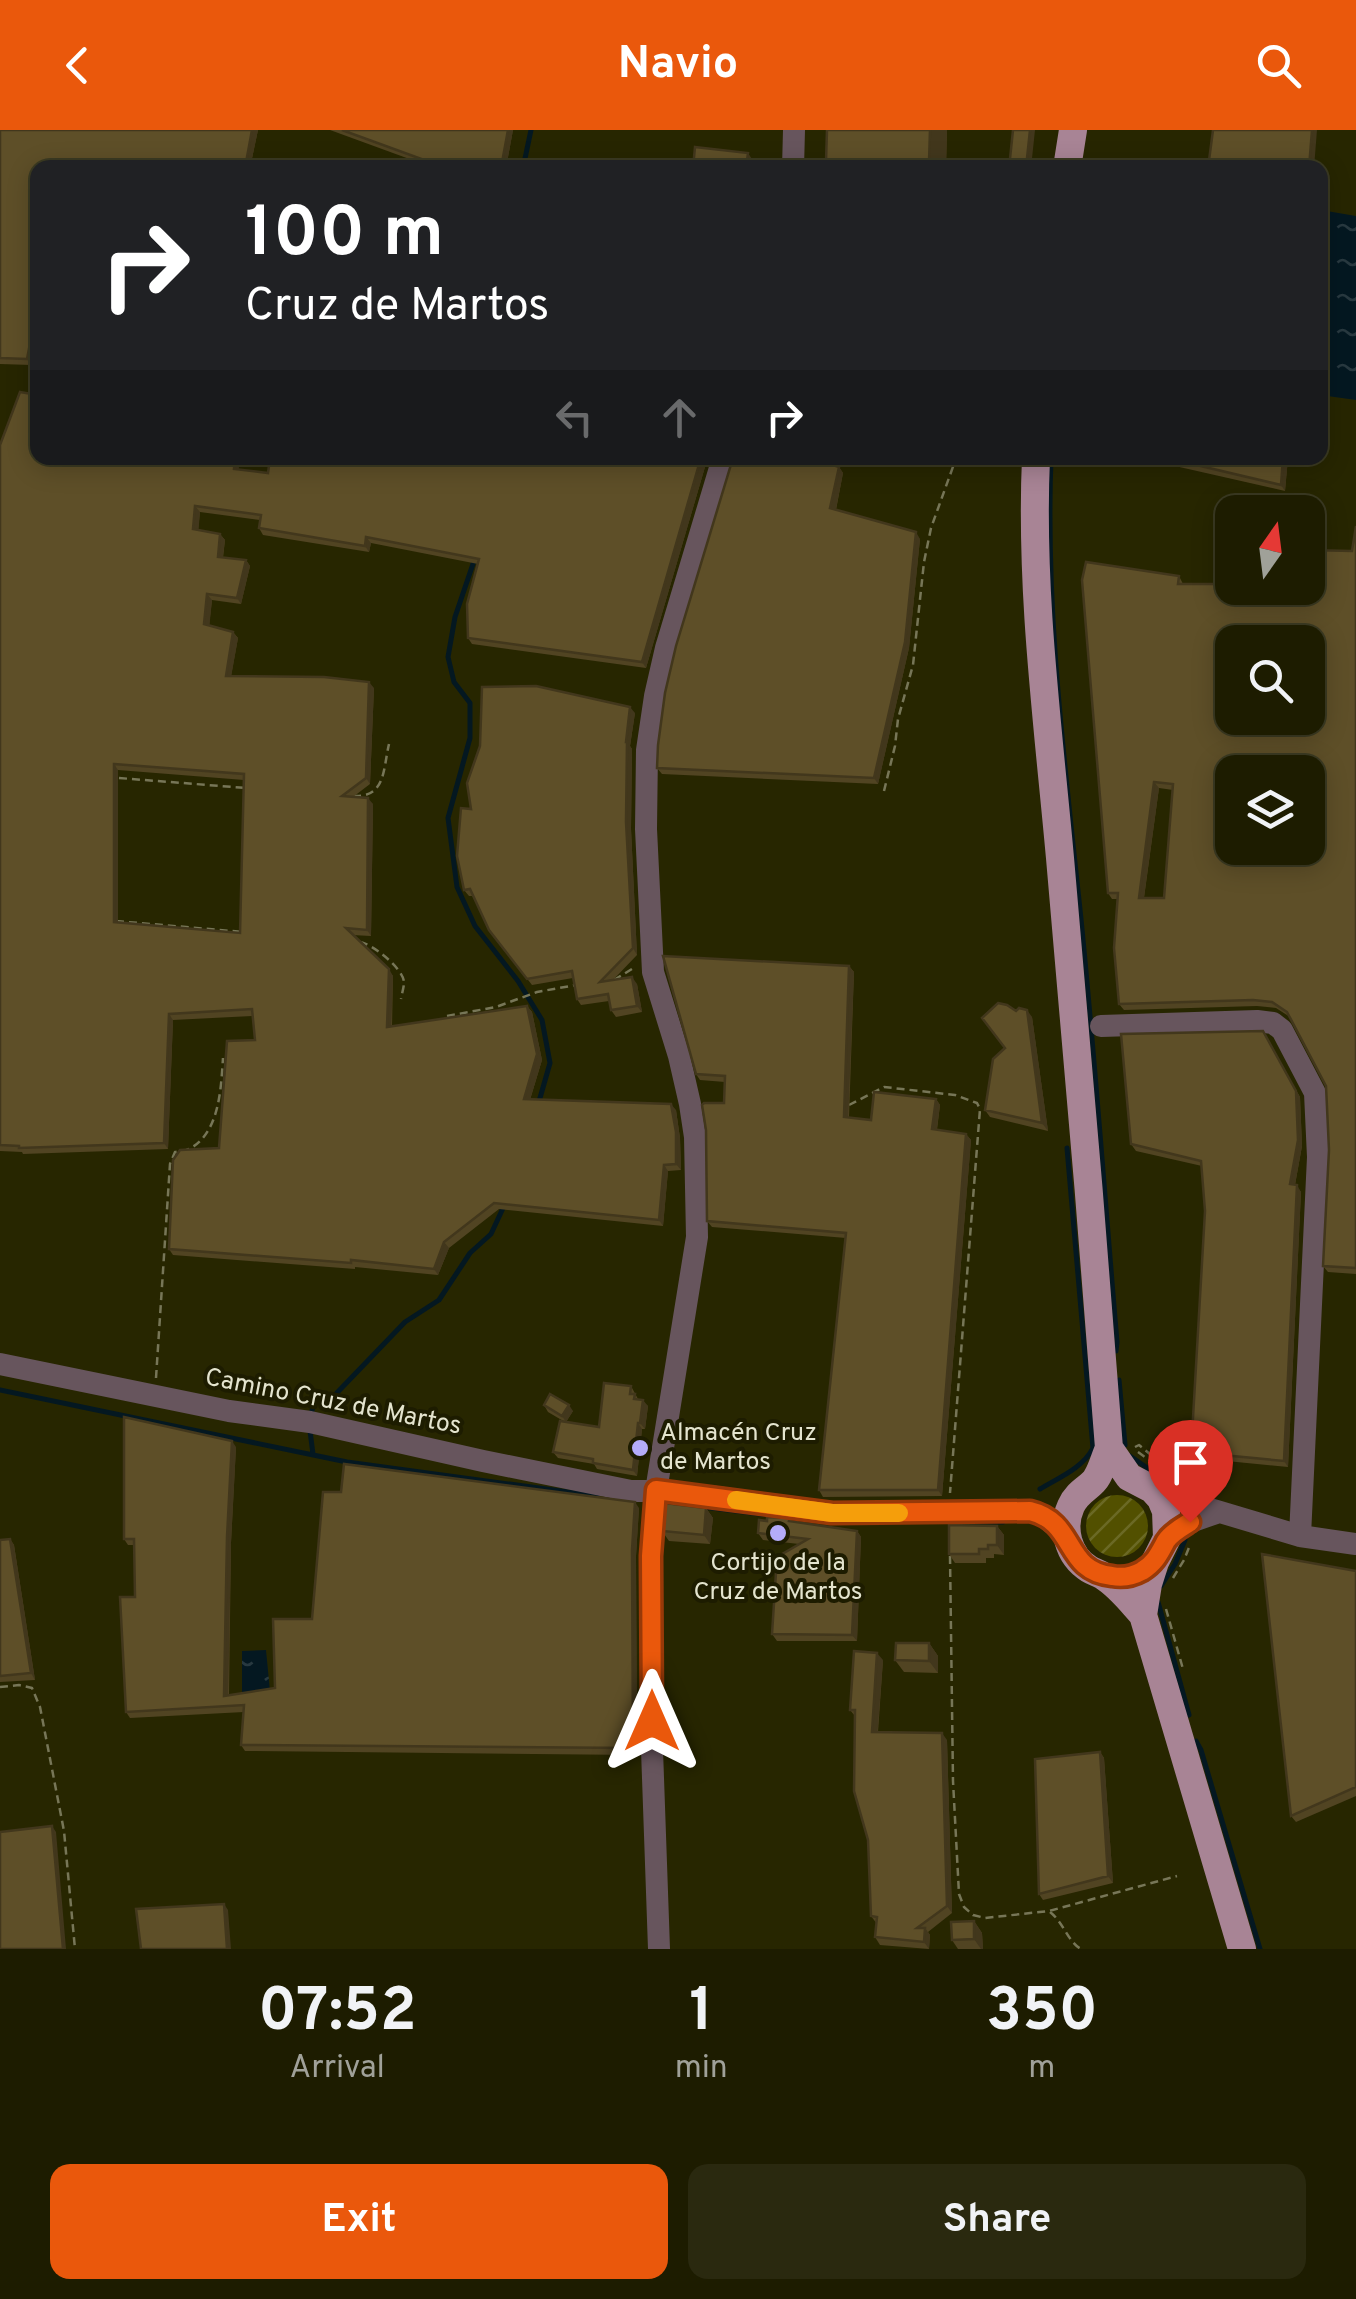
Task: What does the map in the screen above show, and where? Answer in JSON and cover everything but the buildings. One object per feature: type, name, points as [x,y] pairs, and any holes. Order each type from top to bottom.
[{"type":"main road","points":[[1068,160],[1073,130]]},
{"type":"main road","points":[[1036,465],[1033,514],[1040,636],[1073,1005],[1120,1447],[1141,1483],[1161,1499],[1166,1511],[1173,1542],[1148,1584],[1144,1615],[1242,1949]]},
{"type":"main road","points":[[1120,1447],[1069,1508],[1066,1522],[1071,1549],[1090,1570],[1121,1578],[1139,1573],[1173,1542]]},
{"type":"main road","points":[[1103,1576],[1144,1615]]},
{"type":"street","points":[[793,160],[794,130]]},
{"type":"street","points":[[659,1949],[651,1556],[656,1500],[697,1237],[695,1136],[690,1104],[653,972],[646,828],[648,750],[666,648],[721,465]]},
{"type":"street","points":[[1101,1026],[1273,1023],[1282,1030],[1315,1093],[1318,1157],[1300,1536]]},
{"type":"street","name":"Camino Cruz de Martos","points":[[0,1364],[229,1411],[310,1422],[631,1491],[656,1500],[832,1513],[948,1513],[1022,1510],[1086,1488]]},
{"type":"street","points":[[1086,1488],[1113,1475],[1141,1483],[1173,1542],[1219,1512],[1300,1536],[1356,1544]]},
{"type":"street","points":[[1022,1510],[1042,1514],[1067,1536]]},
{"type":"path","points":[[884,791],[898,719],[914,665],[931,528],[954,465]]},
{"type":"path","points":[[347,795],[373,794],[380,784],[389,744]]},
{"type":"path","points":[[115,777],[249,788]]},
{"type":"path","points":[[119,922],[258,933]]},
{"type":"path","points":[[358,942],[371,944],[401,973],[401,999]]},
{"type":"path","points":[[600,982],[630,971],[652,951]]},
{"type":"path","points":[[447,1016],[584,984]]},
{"type":"path","points":[[155,1394],[170,1164],[175,1152],[192,1148],[208,1129],[220,1102],[222,1058]]},
{"type":"path","points":[[840,1107],[884,1088],[956,1095],[977,1102],[980,1108],[948,1513]]},
{"type":"path","points":[[1120,1447],[1176,1480],[1173,1542],[1184,1560],[1190,1546],[1173,1542]]},
{"type":"path","points":[[950,1548],[954,1781],[959,1894],[964,1907],[985,1918],[1049,1911],[1176,1876]]},
{"type":"path","points":[[1166,1596],[1166,1610],[1185,1677]]},
{"type":"path","points":[[0,1686],[32,1688],[40,1706],[64,1831],[75,1949]]},
{"type":"path","points":[[1049,1911],[1059,1919],[1075,1946],[1082,1949]]},
{"type":"shaded area","points":[[1117,1495],[1139,1504],[1148,1526],[1139,1548],[1117,1557],[1095,1548],[1086,1526],[1095,1504]]},
{"type":"water","points":[[1328,211],[1356,216],[1356,400],[1328,396]]},
{"type":"water","points":[[266,1650],[270,1691],[242,1693],[242,1651]]},
{"type":"waterway","points":[[525,160],[531,130]]},
{"type":"waterway","points":[[1051,465],[1051,573],[1058,689],[1091,1025],[1116,1351]]},
{"type":"waterway","points":[[475,558],[455,617],[448,657],[454,682],[470,703],[470,738],[448,818],[457,887],[475,926],[518,981],[542,1020],[550,1063],[538,1105]]},
{"type":"waterway","points":[[1040,1489],[1077,1467],[1093,1448],[1067,1148]]},
{"type":"waterway","points":[[311,1415],[314,1402],[330,1400],[405,1322],[439,1300],[470,1253],[491,1234],[504,1206]]},
{"type":"waterway","points":[[1119,1380],[1125,1445]]},
{"type":"waterway","points":[[0,1390],[347,1462],[597,1496]]},
{"type":"waterway","points":[[310,1431],[313,1454]]},
{"type":"waterway","points":[[1130,1456],[1173,1486]]},
{"type":"waterway","points":[[687,1505],[810,1520]]},
{"type":"waterway","points":[[971,1522],[1003,1522]]},
{"type":"waterway","points":[[1161,1586],[1185,1540]]},
{"type":"waterway","points":[[1158,1602],[1189,1715]]},
{"type":"waterway","points":[[1196,1741],[1260,1949]]},
{"type":"slow traffic","points":[[736,1500],[832,1513],[899,1513]]},
{"type":"place","name":"Almacén Cruz de Martos","points":[[640,1448]]},
{"type":"place","name":"Cortijo de la Cruz de Martos","points":[[778,1533]]},
{"type":"route","points":[[652,1721],[651,1556],[656,1490],[832,1513],[1030,1511],[1042,1514],[1056,1525],[1067,1536],[1079,1561],[1090,1570],[1121,1578],[1139,1573],[1154,1562],[1167,1538],[1190,1522]]}]
